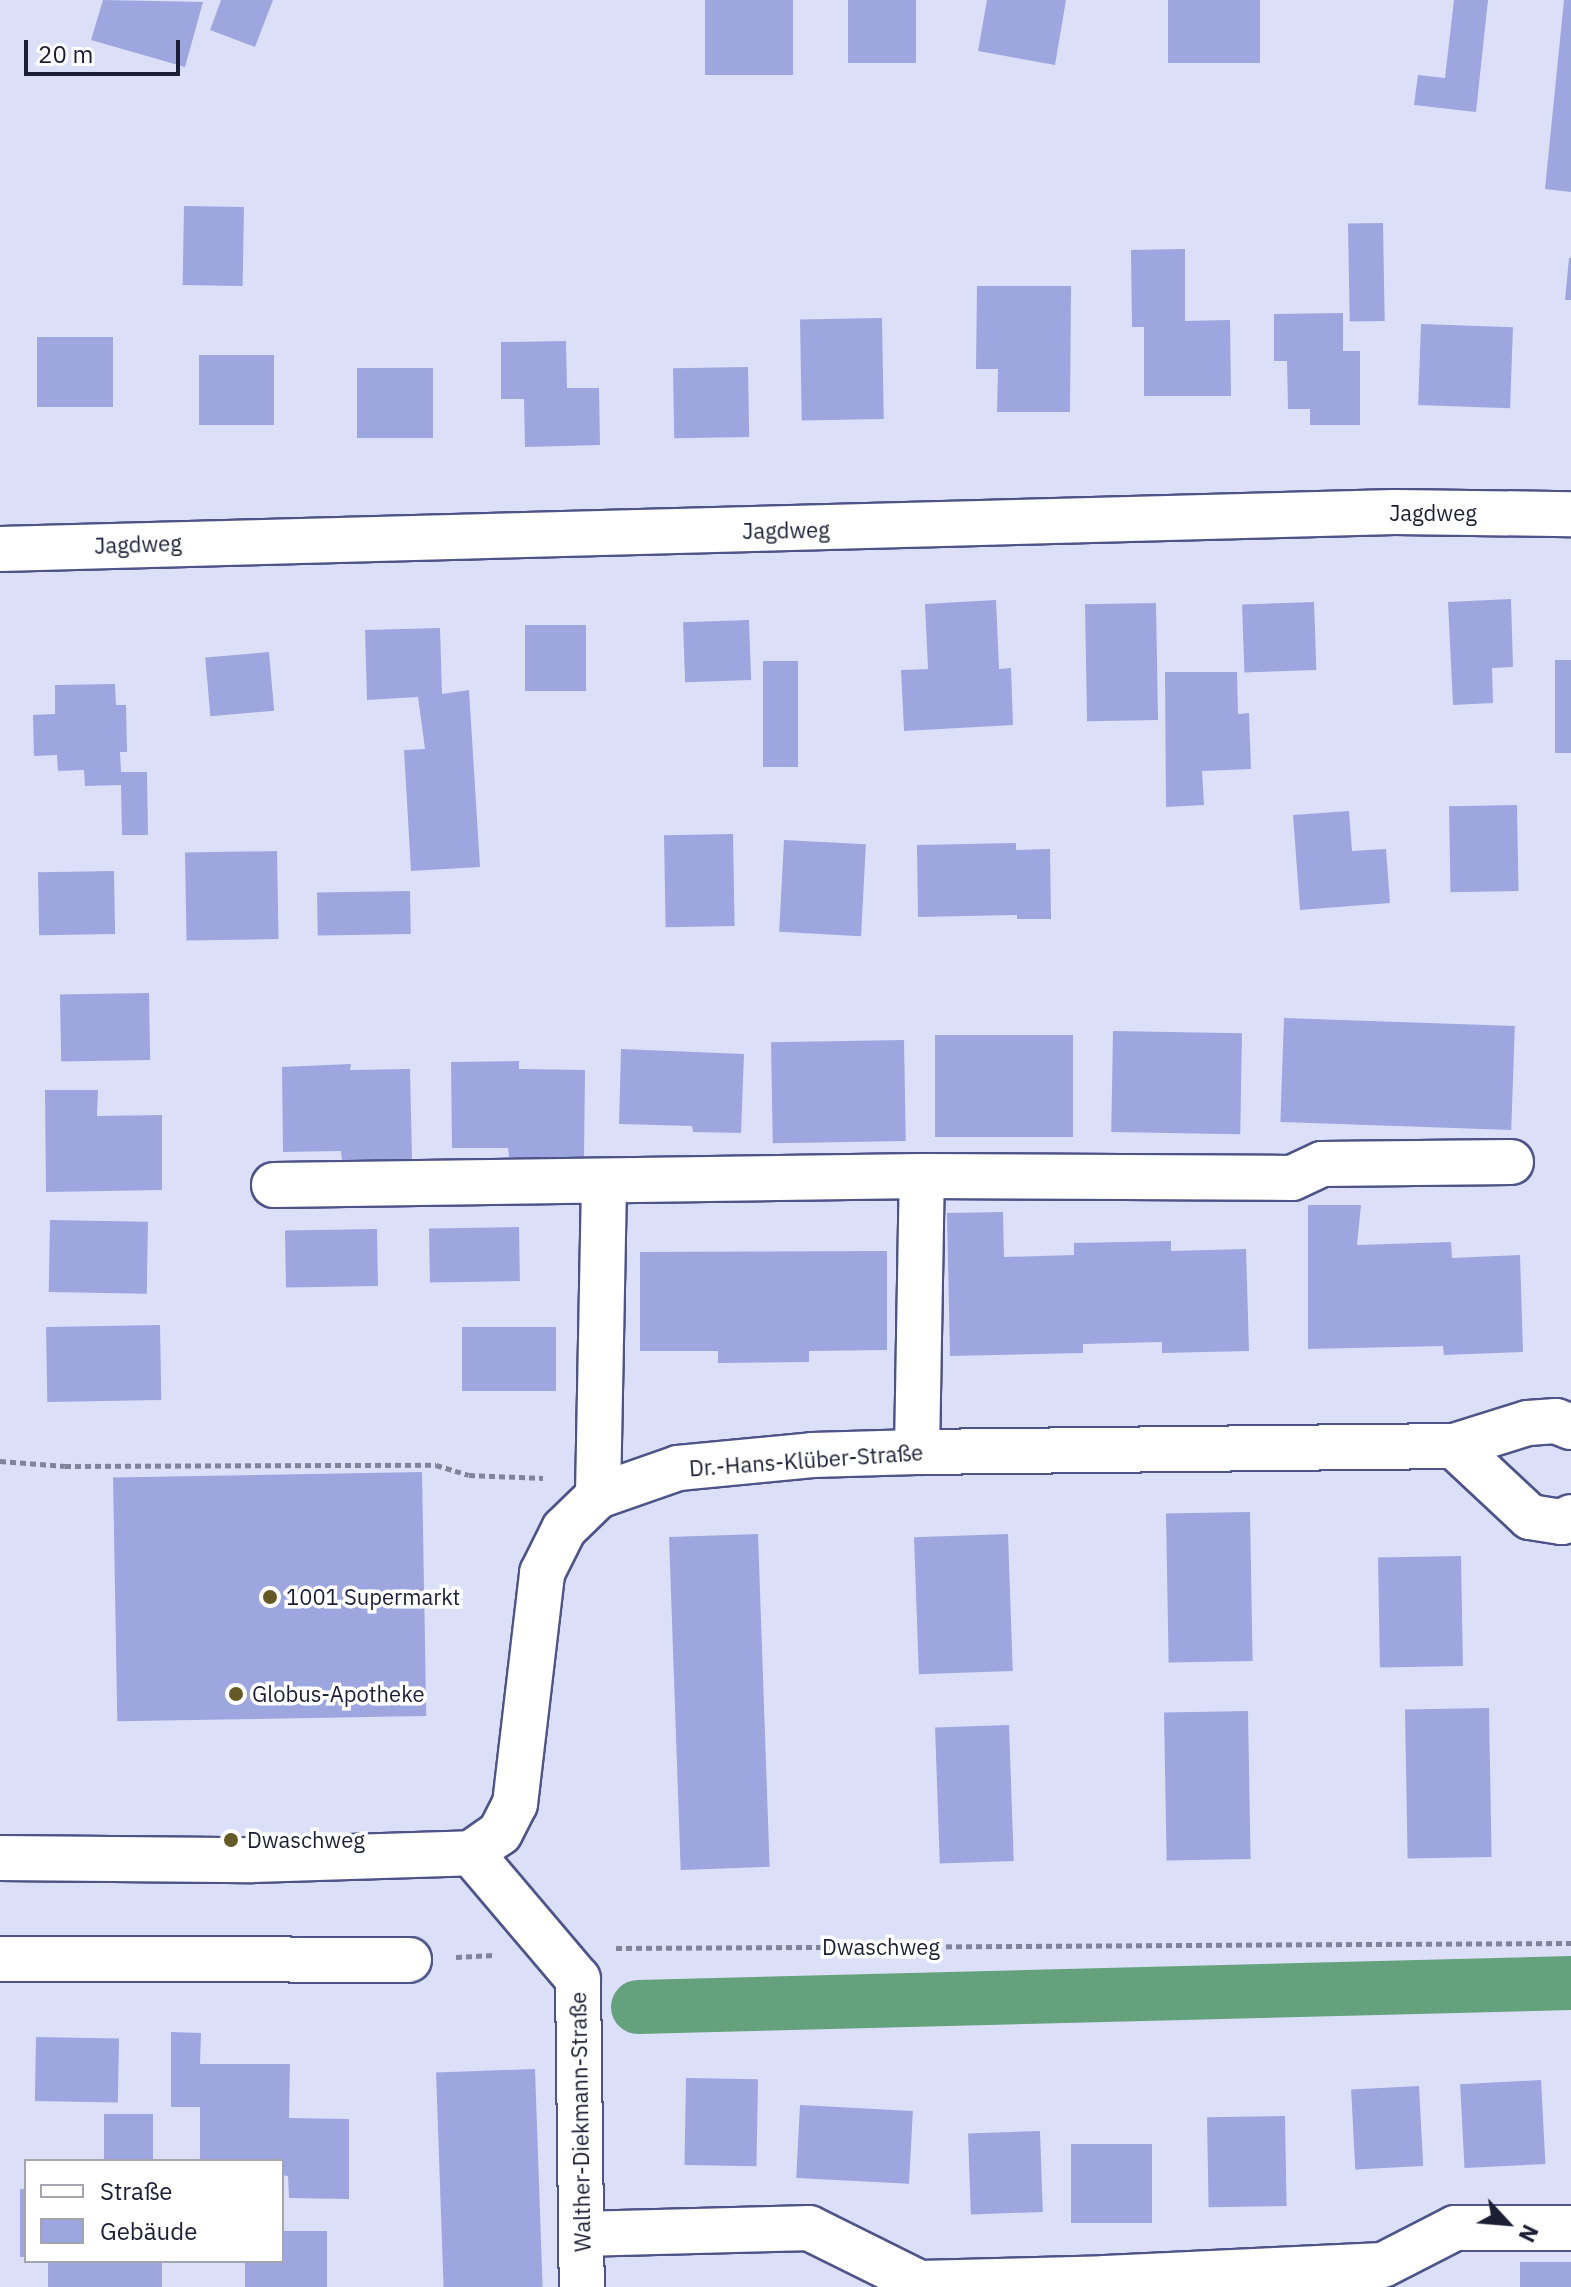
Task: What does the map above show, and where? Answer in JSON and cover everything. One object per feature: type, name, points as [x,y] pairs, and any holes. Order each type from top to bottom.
[{"type":"street","name":"Jagdweg","points":[[0,549],[1395,512],[1571,514]]},
{"type":"street","points":[[274,1185],[922,1176],[1292,1178],[1322,1164],[1511,1162]]},
{"type":"street","points":[[917,1452],[922,1176]]},
{"type":"street","points":[[598,1496],[604,1181]]},
{"type":"street","name":"Dr.-Hans-Klüber-Straße","points":[[471,1853],[500,1833],[515,1804],[542,1573],[564,1529],[598,1496],[678,1468],[812,1455],[1454,1446],[1528,1423],[1556,1421],[1571,1427]]},
{"type":"street","points":[[1454,1446],[1530,1517],[1562,1522],[1571,1517]]},
{"type":"street","points":[[0,1858],[253,1860],[471,1853]]},
{"type":"street","name":"Walther-Diekmann-Straße","points":[[471,1853],[578,1979],[582,2287]]},
{"type":"street","points":[[0,1959],[409,1960]]},
{"type":"street","points":[[582,2234],[809,2228],[920,2283],[1383,2265],[1455,2228],[1571,2228]]},
{"type":"path","points":[[0,1461],[65,1466],[436,1465],[469,1475],[543,1478],[598,1496]]},
{"type":"path","name":"Dwaschweg","points":[[409,1960],[555,1951],[1571,1943]]},
{"type":"building","points":[[103,0],[203,2],[185,67],[91,40]]},
{"type":"building","points":[[221,0],[273,0],[255,47],[210,30]]},
{"type":"building","points":[[705,0],[793,0],[793,75],[705,75]]},
{"type":"building","points":[[848,0],[916,0],[916,63],[848,63]]},
{"type":"building","points":[[987,0],[1066,0],[1055,65],[978,51]]},
{"type":"building","points":[[1168,0],[1260,0],[1260,63],[1168,63]]},
{"type":"building","points":[[1454,0],[1488,0],[1476,112],[1414,105],[1418,75],[1445,78]]},
{"type":"building","points":[[1564,0],[1571,0],[1571,192],[1545,189]]},
{"type":"building","points":[[184,206],[244,207],[243,286],[183,285]]},
{"type":"building","points":[[1383,223],[1385,321],[1350,322],[1348,224]]},
{"type":"building","points":[[1185,249],[1185,321],[1230,320],[1231,396],[1144,396],[1144,327],[1132,327],[1131,250]]},
{"type":"building","points":[[1569,258],[1571,300],[1565,300]]},
{"type":"building","points":[[977,286],[1071,286],[1070,412],[997,412],[998,369],[976,369]]},
{"type":"building","points":[[1343,313],[1343,351],[1360,351],[1360,425],[1310,425],[1310,409],[1288,409],[1287,361],[1274,361],[1274,314]]},
{"type":"building","points":[[882,318],[884,419],[802,420],[800,319]]},
{"type":"building","points":[[1421,324],[1513,327],[1510,408],[1418,405]]},
{"type":"building","points":[[37,337],[113,337],[113,407],[37,407]]},
{"type":"building","points":[[566,341],[567,388],[599,388],[600,445],[525,447],[524,399],[501,399],[501,342]]},
{"type":"building","points":[[199,355],[274,355],[274,425],[199,425]]},
{"type":"building","points":[[748,367],[749,437],[674,438],[673,368]]},
{"type":"building","points":[[357,368],[433,368],[433,438],[357,438]]},
{"type":"building","points":[[1511,599],[1513,667],[1492,668],[1493,703],[1453,705],[1448,602]]},
{"type":"building","points":[[996,600],[999,669],[1011,668],[1013,725],[904,731],[901,670],[928,669],[925,604]]},
{"type":"building","points":[[1314,602],[1316,670],[1244,672],[1242,605]]},
{"type":"building","points":[[1156,603],[1158,720],[1087,721],[1085,604]]},
{"type":"building","points":[[749,620],[751,680],[685,682],[683,622]]},
{"type":"building","points":[[525,625],[586,625],[586,691],[525,691]]},
{"type":"building","points":[[440,628],[442,694],[469,690],[480,867],[411,871],[404,750],[425,749],[418,697],[367,700],[365,630]]},
{"type":"building","points":[[269,652],[274,711],[210,716],[205,658]]},
{"type":"building","points":[[1555,660],[1571,660],[1571,753],[1555,753]]},
{"type":"building","points":[[763,661],[798,661],[798,767],[763,767]]},
{"type":"building","points":[[1165,672],[1237,672],[1238,714],[1249,713],[1251,769],[1202,771],[1204,805],[1166,807]]},
{"type":"building","points":[[115,684],[116,705],[126,705],[127,752],[120,752],[121,772],[147,772],[148,835],[122,835],[121,785],[85,786],[84,770],[58,771],[57,755],[34,756],[33,715],[55,714],[55,685]]},
{"type":"building","points":[[1517,805],[1519,891],[1451,892],[1449,806]]},
{"type":"building","points":[[1349,811],[1352,851],[1386,849],[1390,903],[1300,910],[1293,815]]},
{"type":"building","points":[[733,834],[735,926],[666,927],[664,835]]},
{"type":"building","points":[[784,840],[866,844],[861,936],[779,932]]},
{"type":"building","points":[[1016,843],[1016,850],[1050,849],[1051,919],[1017,919],[1017,915],[918,917],[917,845]]},
{"type":"building","points":[[277,851],[279,939],[187,941],[185,853]]},
{"type":"building","points":[[114,871],[115,934],[39,935],[38,872]]},
{"type":"building","points":[[410,891],[411,934],[318,936],[317,893]]},
{"type":"building","points":[[149,993],[150,1060],[61,1062],[60,995]]},
{"type":"building","points":[[1284,1018],[1515,1026],[1511,1130],[1280,1122]]},
{"type":"building","points":[[1113,1031],[1242,1033],[1240,1134],[1111,1132]]},
{"type":"building","points":[[935,1035],[1073,1035],[1073,1137],[935,1137]]},
{"type":"building","points":[[904,1040],[906,1141],[773,1143],[771,1042]]},
{"type":"building","points":[[621,1049],[744,1054],[741,1133],[693,1132],[692,1126],[619,1124]]},
{"type":"building","points":[[519,1061],[519,1069],[585,1070],[584,1158],[509,1157],[508,1148],[452,1148],[451,1062]]},
{"type":"building","points":[[351,1064],[350,1070],[410,1069],[412,1159],[342,1160],[341,1151],[283,1152],[282,1067]]},
{"type":"building","points":[[45,1090],[98,1090],[97,1116],[162,1115],[162,1190],[46,1192]]},
{"type":"building","points":[[1308,1205],[1361,1205],[1357,1245],[1451,1242],[1452,1258],[1520,1255],[1523,1352],[1444,1355],[1443,1346],[1308,1349]]},
{"type":"building","points":[[1003,1212],[1004,1257],[1074,1255],[1074,1243],[1171,1241],[1171,1251],[1246,1249],[1249,1351],[1162,1353],[1162,1342],[1083,1344],[1083,1353],[950,1356],[947,1213]]},
{"type":"building","points":[[50,1220],[148,1222],[147,1294],[49,1292]]},
{"type":"building","points":[[519,1227],[520,1281],[430,1283],[429,1229]]},
{"type":"building","points":[[377,1229],[378,1286],[286,1288],[285,1231]]},
{"type":"building","points":[[887,1251],[887,1350],[809,1351],[809,1362],[718,1363],[718,1351],[640,1351],[640,1252]]},
{"type":"building","points":[[160,1325],[161,1400],[47,1402],[46,1327]]},
{"type":"building","points":[[462,1327],[556,1327],[556,1391],[462,1391]]},
{"type":"building","name":"1001 Supermarkt","points":[[422,1472],[426,1716],[117,1721],[113,1477]]},
{"type":"building","points":[[1250,1512],[1253,1661],[1169,1662],[1166,1513]]},
{"type":"building","points":[[758,1534],[770,1867],[681,1870],[669,1537]]},
{"type":"building","points":[[1008,1534],[1013,1671],[919,1674],[914,1537]]},
{"type":"building","points":[[1461,1556],[1463,1666],[1380,1667],[1378,1557]]},
{"type":"building","points":[[1489,1708],[1492,1857],[1408,1858],[1405,1709]]},
{"type":"building","points":[[1248,1711],[1251,1859],[1167,1860],[1164,1712]]},
{"type":"building","points":[[1009,1725],[1014,1861],[940,1863],[935,1728]]},
{"type":"building","points":[[171,2032],[201,2033],[200,2064],[290,2064],[289,2118],[349,2119],[349,2199],[289,2198],[284,2159],[200,2159],[200,2107],[171,2107]]},
{"type":"building","points":[[36,2037],[119,2038],[118,2102],[35,2101]]},
{"type":"building","points":[[535,2069],[543,2287],[444,2287],[436,2072]]},
{"type":"building","points":[[686,2078],[758,2079],[756,2166],[684,2165]]},
{"type":"building","points":[[1541,2080],[1545,2164],[1465,2168],[1460,2084]]},
{"type":"building","points":[[1419,2086],[1423,2166],[1355,2169],[1351,2090]]},
{"type":"building","points":[[800,2105],[913,2111],[909,2184],[796,2178]]},
{"type":"building","points":[[104,2114],[153,2114],[153,2159],[104,2159]]},
{"type":"building","points":[[1285,2116],[1287,2206],[1209,2207],[1207,2117]]},
{"type":"building","points":[[1040,2131],[1043,2212],[971,2214],[968,2134]]},
{"type":"building","points":[[1071,2144],[1152,2144],[1152,2223],[1071,2223]]},
{"type":"building","points":[[20,2189],[24,2189],[24,2257],[20,2257]]},
{"type":"building","points":[[284,2231],[327,2231],[327,2287],[245,2287],[245,2263],[284,2263]]},
{"type":"building","points":[[1520,2262],[1571,2262],[1571,2287],[1520,2287]]},
{"type":"building","points":[[48,2263],[162,2263],[162,2287],[48,2287]]},
{"type":"waterway","points":[[638,2007],[1571,1983]]},
{"type":"place","name":"1001 Supermarkt","points":[[270,1597]]},
{"type":"place","name":"Globus-Apotheke","points":[[236,1694]]},
{"type":"place","name":"Dwaschweg","points":[[231,1840]]}]
